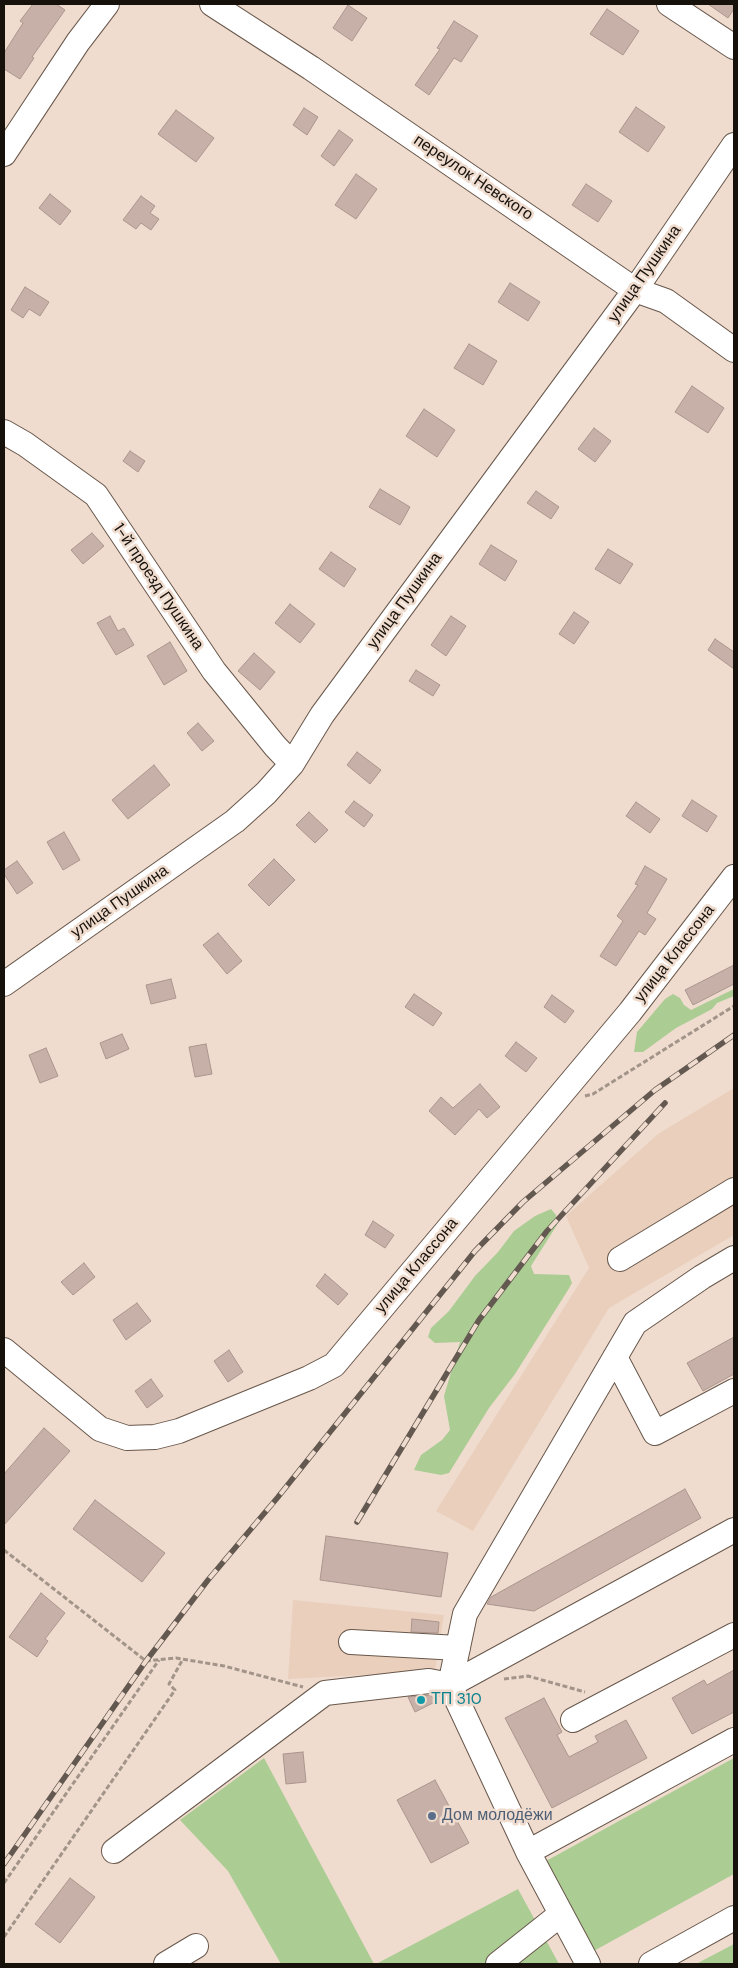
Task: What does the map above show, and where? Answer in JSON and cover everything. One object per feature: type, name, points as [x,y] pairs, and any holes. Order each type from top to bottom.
[{"type":"street","points":[[4,154],[78,42],[107,4]]},
{"type":"street","name":"переулок Невского","points":[[212,4],[311,68],[635,290],[666,301],[734,350]]},
{"type":"street","points":[[669,4],[734,47]]},
{"type":"street","name":"улица Пушкина","points":[[4,984],[235,820],[266,793],[292,764],[322,715],[403,602],[635,290],[734,145]]},
{"type":"street","name":"1-й проезд Пушкина","points":[[4,432],[25,444],[96,496],[214,671],[292,764]]},
{"type":"street","name":"улица Классона","points":[[4,1350],[100,1429],[127,1438],[155,1437],[179,1431],[309,1378],[334,1365],[630,1012],[734,876]]},
{"type":"street","points":[[620,1259],[734,1190]]},
{"type":"street","points":[[588,1964],[528,1852],[450,1685],[465,1614],[635,1323],[702,1277],[734,1258]]},
{"type":"street","points":[[615,1357],[655,1433],[734,1390]]},
{"type":"street","points":[[114,1851],[325,1693],[429,1681],[450,1685],[734,1530]]},
{"type":"street","points":[[573,1720],[734,1635]]},
{"type":"street","points":[[351,1642],[458,1648]]},
{"type":"street","points":[[528,1852],[734,1740]]},
{"type":"street","points":[[498,1964],[561,1914]]},
{"type":"street","points":[[651,1964],[734,1918]]},
{"type":"street","points":[[166,1964],[196,1946]]},
{"type":"path","points":[[549,1109],[593,1094],[734,1006]]},
{"type":"path","points":[[4,1550],[146,1662],[183,1659],[253,1673],[325,1693]]},
{"type":"path","points":[[4,1936],[174,1690],[169,1684],[183,1659]]},
{"type":"path","points":[[4,1883],[159,1660]]},
{"type":"path","points":[[499,1679],[528,1676],[612,1699]]},
{"type":"shaded area","points":[[734,1088],[734,1235],[609,1308],[473,1531],[436,1511],[589,1268],[566,1216],[658,1134]]},
{"type":"shaded area","points":[[293,1600],[444,1615],[435,1671],[288,1679]]},
{"type":"green space","points":[[734,989],[734,996],[717,1003],[712,1009],[676,1028],[643,1052],[634,1052],[637,1032],[665,999],[673,994],[680,998],[684,1005],[691,1010]]},
{"type":"green space","points":[[551,1209],[556,1215],[557,1225],[531,1266],[534,1274],[569,1275],[572,1283],[515,1374],[489,1408],[449,1473],[441,1475],[414,1470],[421,1455],[442,1440],[450,1430],[444,1396],[460,1342],[435,1343],[428,1337],[431,1328],[449,1311],[475,1276],[498,1252],[514,1231],[535,1216]]},
{"type":"green space","points":[[264,1758],[374,1964],[281,1964],[228,1871],[180,1820]]},
{"type":"green space","points":[[734,1758],[734,1874],[590,1953],[546,1861]]},
{"type":"green space","points":[[518,1889],[559,1964],[376,1964]]},
{"type":"green space","points":[[734,1944],[734,1964],[696,1964]]},
{"type":"building","points":[[33,4],[56,4],[65,10],[32,57],[34,58],[20,79],[4,69],[4,53],[23,23],[20,21]]},
{"type":"building","points":[[708,4],[734,4],[734,9],[728,18]]},
{"type":"building","points":[[348,5],[367,18],[352,41],[333,28]]},
{"type":"building","points":[[607,9],[639,31],[623,55],[590,34]]},
{"type":"building","points":[[454,21],[478,36],[461,62],[454,58],[429,95],[415,85],[440,49],[437,48]]},
{"type":"building","points":[[636,107],[665,127],[648,152],[619,132]]},
{"type":"building","points":[[304,108],[318,117],[307,135],[293,125]]},
{"type":"building","points":[[176,110],[214,138],[196,162],[158,134]]},
{"type":"building","points":[[339,130],[353,140],[334,166],[321,156]]},
{"type":"building","points":[[356,174],[377,189],[356,219],[335,205]]},
{"type":"building","points":[[586,184],[612,201],[598,222],[572,205]]},
{"type":"building","points":[[50,194],[71,211],[60,225],[39,208]]},
{"type":"building","points":[[141,196],[155,206],[150,213],[159,219],[151,230],[141,223],[136,229],[123,220]]},
{"type":"building","points":[[510,283],[540,302],[528,321],[498,302]]},
{"type":"building","points":[[25,287],[49,302],[40,316],[29,309],[23,318],[11,310]]},
{"type":"building","points":[[469,344],[497,361],[483,385],[454,368]]},
{"type":"building","points":[[692,386],[724,408],[708,433],[675,412]]},
{"type":"building","points":[[424,409],[455,430],[437,457],[406,436]]},
{"type":"building","points":[[594,428],[611,441],[595,462],[578,449]]},
{"type":"building","points":[[130,451],[145,461],[138,472],[123,461]]},
{"type":"building","points":[[380,489],[410,507],[400,525],[369,507]]},
{"type":"building","points":[[536,491],[559,507],[551,519],[527,503]]},
{"type":"building","points":[[92,533],[104,546],[83,564],[71,550]]},
{"type":"building","points":[[491,545],[517,561],[505,581],[479,564]]},
{"type":"building","points":[[608,549],[633,564],[620,584],[595,569]]},
{"type":"building","points":[[331,552],[356,569],[344,587],[319,569]]},
{"type":"building","points":[[290,604],[315,624],[300,643],[275,623]]},
{"type":"building","points":[[574,612],[589,622],[574,644],[559,634]]},
{"type":"building","points":[[110,616],[118,631],[124,628],[134,645],[116,655],[97,623]]},
{"type":"building","points":[[451,616],[466,626],[446,656],[431,645]]},
{"type":"building","points":[[715,639],[734,652],[734,669],[708,650]]},
{"type":"building","points":[[170,642],[187,671],[164,685],[147,656]]},
{"type":"building","points":[[254,653],[275,672],[260,690],[238,671]]},
{"type":"building","points":[[416,670],[440,685],[433,696],[409,681]]},
{"type":"building","points":[[198,723],[214,741],[202,751],[187,733]]},
{"type":"building","points":[[357,752],[381,770],[370,784],[347,765]]},
{"type":"building","points":[[154,765],[170,785],[128,819],[112,800]]},
{"type":"building","points":[[692,800],[717,816],[707,832],[682,816]]},
{"type":"building","points":[[354,801],[373,815],[364,827],[345,812]]},
{"type":"building","points":[[636,802],[660,819],[650,833],[626,816]]},
{"type":"building","points":[[309,812],[328,830],[315,843],[296,825]]},
{"type":"building","points":[[64,832],[80,860],[63,870],[47,842]]},
{"type":"building","points":[[274,859],[295,880],[269,906],[248,885]]},
{"type":"building","points":[[17,861],[33,883],[17,894],[4,874],[4,870]]},
{"type":"building","points":[[645,866],[667,879],[647,913],[656,919],[645,935],[639,931],[616,966],[600,956],[623,921],[617,916],[638,885],[635,884]]},
{"type":"building","points":[[218,933],[242,961],[227,974],[203,945]]},
{"type":"building","points":[[734,965],[734,984],[693,1005],[685,990]]},
{"type":"building","points":[[171,979],[176,998],[151,1004],[146,985]]},
{"type":"building","points":[[414,994],[442,1013],[433,1026],[405,1007]]},
{"type":"building","points":[[552,995],[574,1011],[565,1023],[544,1007]]},
{"type":"building","points":[[122,1034],[129,1049],[106,1059],[100,1043]]},
{"type":"building","points":[[516,1042],[537,1058],[526,1072],[505,1056]]},
{"type":"building","points":[[206,1044],[212,1074],[195,1077],[189,1047]]},
{"type":"building","points":[[46,1048],[58,1076],[40,1083],[29,1055]]},
{"type":"building","points":[[480,1084],[500,1107],[487,1118],[479,1109],[455,1135],[429,1111],[441,1097],[453,1108]]},
{"type":"building","points":[[373,1221],[394,1235],[385,1248],[365,1235]]},
{"type":"building","points":[[84,1263],[95,1277],[73,1295],[61,1282]]},
{"type":"building","points":[[325,1274],[348,1294],[338,1305],[316,1286]]},
{"type":"building","points":[[137,1303],[151,1321],[126,1340],[113,1320]]},
{"type":"building","points":[[734,1337],[734,1374],[703,1391],[687,1363]]},
{"type":"building","points":[[229,1350],[243,1372],[228,1382],[214,1361]]},
{"type":"building","points":[[151,1379],[163,1396],[147,1408],[135,1391]]},
{"type":"building","points":[[44,1428],[70,1451],[4,1525],[4,1474]]},
{"type":"building","points":[[685,1489],[701,1518],[534,1611],[487,1604],[491,1597]]},
{"type":"building","points":[[95,1500],[165,1553],[142,1582],[73,1529]]},
{"type":"building","points":[[326,1536],[448,1553],[441,1597],[320,1580]]},
{"type":"building","points":[[41,1593],[65,1613],[45,1639],[48,1641],[37,1657],[9,1637]]},
{"type":"building","points":[[412,1619],[439,1622],[438,1633],[411,1632]]},
{"type":"building","points":[[734,1670],[734,1712],[692,1734],[672,1698],[704,1680],[707,1685]]},
{"type":"building","name":"ТП 310","points":[[431,1695],[435,1702],[415,1712],[408,1697]]},
{"type":"building","points":[[544,1698],[562,1732],[557,1735],[569,1757],[598,1742],[595,1736],[626,1720],[647,1758],[552,1808],[505,1718]]},
{"type":"building","points":[[303,1752],[306,1782],[286,1784],[283,1754]]},
{"type":"building","points":[[435,1780],[469,1843],[431,1863],[397,1800]]},
{"type":"building","points":[[70,1878],[95,1897],[60,1943],[35,1924]]},
{"type":"railway","points":[[4,1864],[146,1661],[208,1580],[278,1497],[475,1251],[523,1202],[655,1090],[734,1035]]},
{"type":"railway","points":[[357,1522],[479,1320],[547,1231],[665,1103]]},
{"type":"place","name":"ТП 310","points":[[421,1700]]},
{"type":"place","name":"Дом молодёжи","points":[[432,1816]]}]
